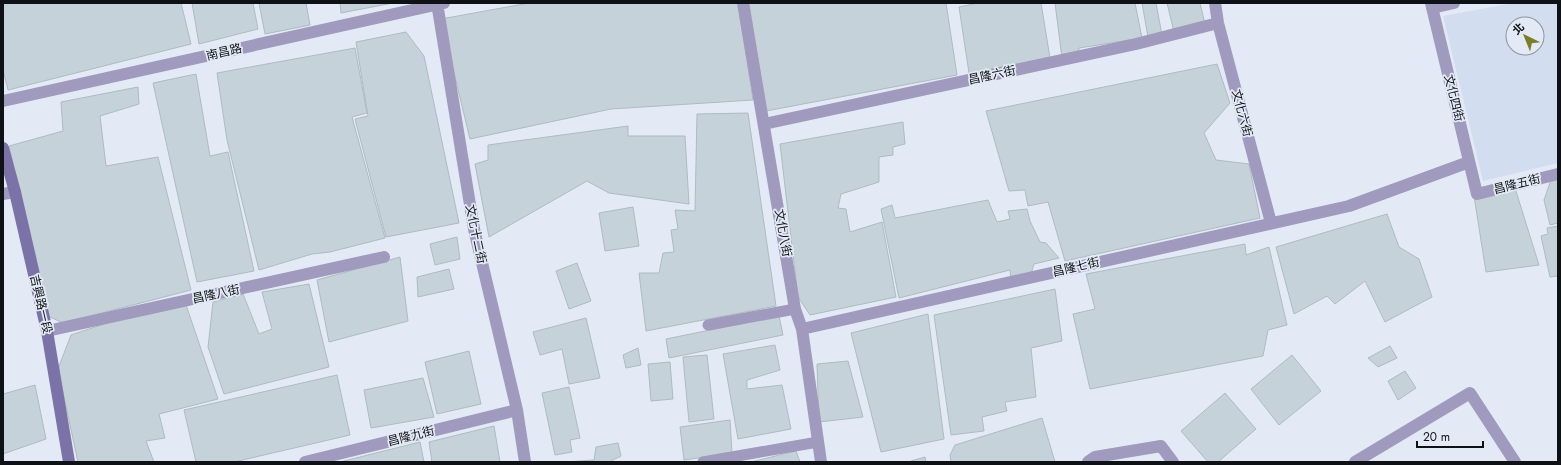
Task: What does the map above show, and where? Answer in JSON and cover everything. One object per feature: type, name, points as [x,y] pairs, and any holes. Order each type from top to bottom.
[{"type":"street","name":"南昌路","points":[[3,101],[440,3]]},
{"type":"street","name":"文化十二街","points":[[440,3],[474,229],[517,410],[525,462]]},
{"type":"street","name":"文化八街","points":[[743,3],[795,309],[802,329],[821,462]]},
{"type":"street","name":"文化六街","points":[[1215,3],[1218,23],[1271,223]]},
{"type":"street","points":[[1431,5],[1454,3]]},
{"type":"street","name":"文化四街","points":[[1431,5],[1477,194]]},
{"type":"street","name":"昌隆六街","points":[[764,124],[1136,44],[1218,23]]},
{"type":"street","name":"吉興路一段","points":[[3,148],[15,192],[47,330],[69,462]]},
{"type":"street","name":"昌隆七街","points":[[802,329],[1349,206],[1469,162]]},
{"type":"street","name":"昌隆五街","points":[[1477,194],[1558,174]]},
{"type":"street","points":[[3,194],[15,192]]},
{"type":"street","name":"昌隆八街","points":[[47,330],[384,257]]},
{"type":"street","points":[[1355,462],[1470,392],[1515,462]]},
{"type":"street","name":"昌隆九街","points":[[305,462],[517,410]]},
{"type":"street","points":[[1088,462],[1095,457],[1161,446],[1173,462]]},
{"type":"lane","points":[[708,325],[795,309]]},
{"type":"lane","points":[[703,462],[818,442]]},
{"type":"shaded area","points":[[1513,3],[1558,3],[1558,163],[1483,181],[1443,16]]},
{"type":"building","points":[[3,3],[181,3],[191,44],[8,90],[3,70]]},
{"type":"building","points":[[192,3],[253,3],[258,29],[199,44]]},
{"type":"building","points":[[259,3],[306,3],[310,25],[265,34]]},
{"type":"building","points":[[340,3],[393,3],[341,13]]},
{"type":"building","points":[[529,3],[738,3],[753,100],[611,109],[470,139],[441,19]]},
{"type":"building","points":[[749,3],[946,3],[957,75],[766,111]]},
{"type":"building","points":[[978,3],[1041,3],[1050,58],[969,73],[959,7]]},
{"type":"building","points":[[1055,3],[1135,3],[1142,38],[1079,48],[1078,54],[1062,58]]},
{"type":"building","points":[[1142,3],[1156,3],[1162,35],[1148,37]]},
{"type":"building","points":[[1167,3],[1200,3],[1205,24],[1174,32]]},
{"type":"building","points":[[406,32],[424,56],[459,223],[386,237],[355,119],[368,116],[356,42]]},
{"type":"building","points":[[355,48],[367,113],[352,117],[385,238],[330,252],[312,254],[259,270],[227,140],[217,73]]},
{"type":"building","points":[[1217,64],[1230,103],[1204,133],[1216,160],[1249,164],[1260,218],[1065,261],[1048,202],[1028,206],[1025,190],[1009,191],[986,111]]},
{"type":"building","points":[[196,74],[210,156],[228,152],[254,271],[197,282],[153,83]]},
{"type":"building","points":[[138,87],[139,104],[100,116],[106,166],[158,157],[191,290],[63,323],[48,316],[9,146],[63,131],[61,102]]},
{"type":"building","points":[[748,113],[776,306],[646,331],[639,273],[659,273],[663,253],[674,252],[671,230],[678,229],[675,210],[695,211],[697,114]]},
{"type":"building","points":[[903,122],[905,144],[893,147],[893,155],[879,157],[879,182],[841,194],[838,208],[846,209],[850,232],[882,222],[896,297],[810,315],[798,297],[780,144]]},
{"type":"building","points":[[628,126],[628,136],[685,136],[689,204],[609,193],[587,181],[489,237],[475,164],[488,160],[488,145]]},
{"type":"building","points":[[1558,179],[1558,223],[1550,225],[1544,200],[1551,180]]},
{"type":"building","points":[[1515,188],[1539,265],[1486,272],[1474,196]]},
{"type":"building","points":[[988,200],[997,222],[1010,219],[1008,211],[1027,209],[1030,221],[1040,242],[1046,243],[1059,258],[1034,264],[1030,277],[1011,280],[1010,270],[899,298],[881,209],[892,205],[895,218]]},
{"type":"building","points":[[633,207],[639,246],[605,251],[599,213]]},
{"type":"building","points":[[1387,214],[1399,247],[1419,259],[1432,297],[1385,322],[1365,281],[1335,304],[1327,296],[1294,314],[1276,247]]},
{"type":"building","points":[[1558,226],[1558,280],[1557,276],[1550,277],[1541,236],[1548,234],[1547,228]]},
{"type":"building","points":[[457,237],[460,259],[435,265],[430,244]]},
{"type":"building","points":[[1245,244],[1246,255],[1269,247],[1287,325],[1268,330],[1263,356],[1090,389],[1073,314],[1095,309],[1086,274]]},
{"type":"building","points":[[400,257],[408,321],[329,342],[317,280]]},
{"type":"building","points":[[577,263],[591,301],[569,309],[556,271]]},
{"type":"building","points":[[449,269],[454,289],[418,297],[417,277]]},
{"type":"building","points":[[309,284],[329,367],[224,394],[208,347],[213,302],[243,294],[259,334],[272,329],[262,292]]},
{"type":"building","points":[[1055,289],[1062,341],[1031,348],[1036,397],[1005,402],[1007,411],[982,417],[984,431],[951,435],[934,315]]},
{"type":"building","points":[[185,302],[218,399],[159,414],[165,438],[146,441],[154,462],[78,462],[58,369],[71,335],[113,321]]},
{"type":"building","points":[[928,314],[944,439],[881,452],[851,333]]},
{"type":"building","points":[[779,316],[783,335],[669,358],[666,339]]},
{"type":"building","points":[[586,318],[600,378],[569,384],[562,349],[540,355],[533,332]]},
{"type":"building","points":[[775,345],[780,370],[747,380],[747,389],[782,385],[791,429],[738,439],[723,354]]},
{"type":"building","points":[[1390,346],[1397,358],[1378,367],[1368,358]]},
{"type":"building","points":[[638,348],[641,365],[626,368],[623,355]]},
{"type":"building","points":[[469,351],[481,404],[437,414],[425,362]]},
{"type":"building","points":[[707,355],[714,419],[689,422],[683,357]]},
{"type":"building","points":[[1292,355],[1321,391],[1279,425],[1251,389]]},
{"type":"building","points":[[848,361],[863,417],[819,422],[817,364]]},
{"type":"building","points":[[670,362],[673,399],[651,401],[648,364]]},
{"type":"building","points":[[1405,371],[1416,388],[1398,400],[1388,381]]},
{"type":"building","points":[[337,375],[350,435],[234,462],[196,462],[184,410]]},
{"type":"building","points":[[423,378],[434,417],[371,428],[364,390]]},
{"type":"building","points":[[35,385],[46,439],[3,454],[3,394]]},
{"type":"building","points":[[569,387],[580,438],[570,440],[572,452],[555,455],[542,393]]},
{"type":"building","points":[[1225,393],[1256,429],[1218,462],[1208,462],[1181,431]]},
{"type":"building","points":[[1042,418],[1055,462],[951,462],[950,455],[955,445]]},
{"type":"building","points":[[730,420],[732,453],[684,460],[680,427]]},
{"type":"building","points":[[494,426],[500,462],[432,462],[429,442]]},
{"type":"building","points":[[420,442],[424,462],[340,462]]},
{"type":"building","points":[[618,443],[621,456],[609,462],[566,462],[594,460],[596,447]]},
{"type":"building","points":[[796,451],[800,462],[751,462]]},
{"type":"building","points":[[925,457],[926,462],[911,462],[911,461]]}]
